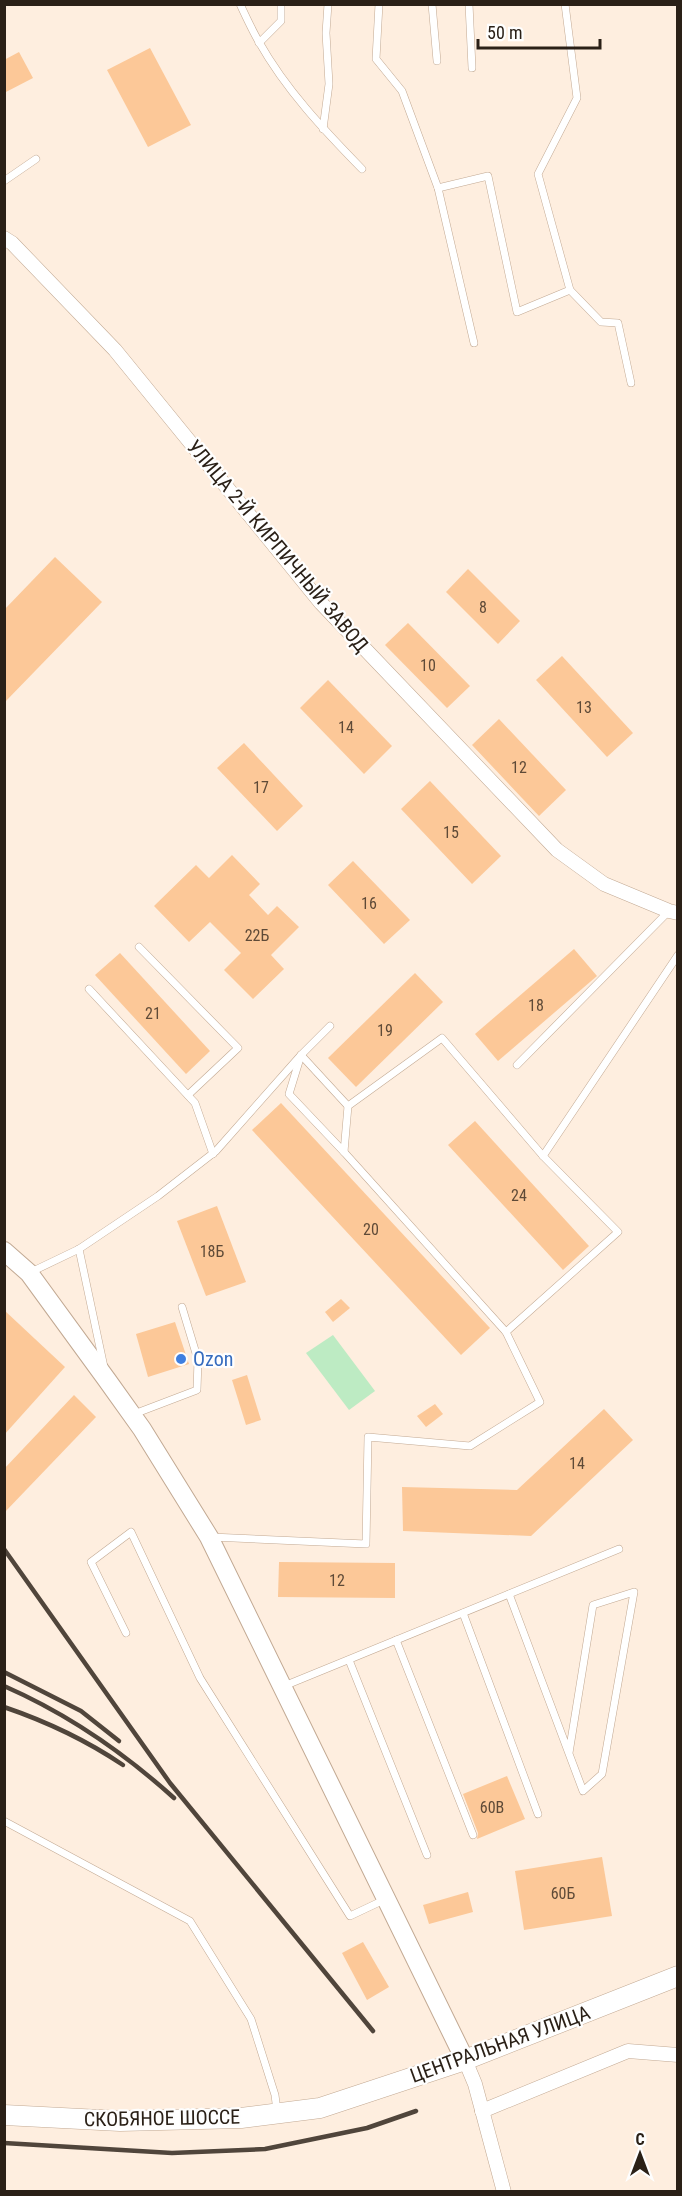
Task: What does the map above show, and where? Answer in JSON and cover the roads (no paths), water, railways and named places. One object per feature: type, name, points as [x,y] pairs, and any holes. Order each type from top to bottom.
[{"type":"main road","name":"ЦЕНТРАЛЬНАЯ УЛИЦА","points":[[320,2108],[465,2060],[678,1976]]},
{"type":"main road","name":"СКОБЯНОЕ ШОССЕ","points":[[4,2115],[120,2121],[241,2118],[320,2108]]},
{"type":"street","name":"УЛИЦА 2-Й КИРПИЧНЫЙ ЗАВОД","points":[[4,238],[12,243],[115,350],[321,603],[557,850],[604,884],[673,912]]},
{"type":"street","points":[[4,1251],[29,1273],[107,1380],[132,1415],[209,1537],[465,2060],[475,2084],[504,2192]]},
{"type":"street","points":[[482,2111],[628,2051],[678,2055]]},
{"type":"lane","points":[[240,4],[259,43],[292,90],[323,129],[362,169]]},
{"type":"lane","points":[[259,43],[281,21],[281,4]]},
{"type":"lane","points":[[323,129],[329,84],[326,33],[328,4]]},
{"type":"lane","points":[[379,4],[376,59],[402,91],[438,188],[474,343]]},
{"type":"lane","points":[[432,4],[437,61]]},
{"type":"lane","points":[[469,4],[472,68]]},
{"type":"lane","points":[[565,4],[577,98],[538,174],[570,290],[602,322],[618,323],[631,383]]},
{"type":"lane","points":[[4,181],[36,159]]},
{"type":"lane","points":[[438,188],[488,176],[517,312],[570,290]]},
{"type":"lane","points":[[517,1065],[673,912]]},
{"type":"lane","points":[[139,947],[238,1048],[188,1095]]},
{"type":"lane","points":[[543,1155],[678,955]]},
{"type":"lane","points":[[89,989],[195,1103],[213,1154]]},
{"type":"lane","points":[[29,1273],[79,1249],[159,1196],[213,1154],[300,1055],[330,1026]]},
{"type":"lane","points":[[348,1106],[442,1038],[543,1155],[618,1233],[506,1332]]},
{"type":"lane","points":[[300,1055],[348,1106],[344,1152]]},
{"type":"lane","points":[[209,1537],[366,1544],[368,1437],[470,1446],[540,1402],[506,1332],[289,1094],[300,1055]]},
{"type":"lane","points":[[79,1249],[107,1380]]},
{"type":"lane","points":[[132,1415],[197,1390],[198,1360],[182,1307]]},
{"type":"lane","points":[[126,1634],[91,1562],[131,1532],[200,1678],[350,1916],[386,1899]]},
{"type":"lane","points":[[282,1687],[618,1549]]},
{"type":"lane","points":[[509,1594],[583,1791],[602,1774],[634,1592],[593,1605],[569,1753]]},
{"type":"lane","points":[[463,1613],[538,1814]]},
{"type":"lane","points":[[396,1640],[473,1835]]},
{"type":"lane","points":[[349,1660],[427,1855]]},
{"type":"lane","points":[[4,1821],[190,1921],[251,2019],[275,2095],[277,2113]]},
{"type":"railway","points":[[4,1549],[170,1783],[373,2031]]},
{"type":"railway","points":[[4,1672],[81,1711],[119,1741]]},
{"type":"railway","points":[[4,1686],[28,1697],[94,1735],[174,1798]]},
{"type":"railway","points":[[4,1707],[65,1732],[123,1765]]},
{"type":"railway","points":[[4,2143],[172,2153],[265,2149],[367,2128],[416,2111]]},
{"type":"place","name":"Ozon","points":[[181,1359]]}]
